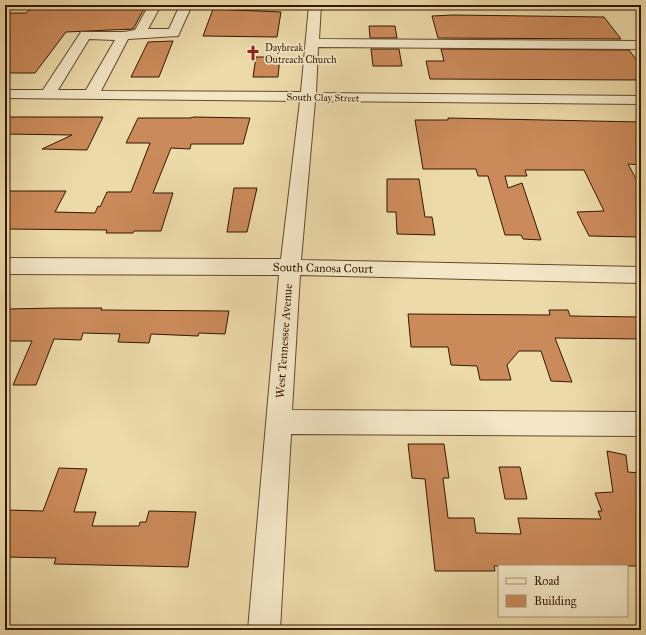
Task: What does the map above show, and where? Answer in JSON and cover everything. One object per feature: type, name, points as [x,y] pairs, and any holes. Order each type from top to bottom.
[{"type":"street","points":[[48,94],[85,35],[123,36],[140,33],[174,33],[186,5],[155,5],[140,33]]},
{"type":"street","name":"West Tennessee Avenue","points":[[264,630],[290,267],[308,97],[315,5]]},
{"type":"street","points":[[56,81],[94,88],[123,36]]},
{"type":"street","points":[[312,43],[641,45]]},
{"type":"street","name":"South Clay Street","points":[[5,94],[48,94],[94,88],[308,97],[641,100]]},
{"type":"street","name":"South Canosa Court","points":[[5,266],[290,267],[641,275]]},
{"type":"street","points":[[278,422],[641,424]]},
{"type":"building","points":[[30,9],[144,9],[133,29],[66,32],[35,73],[5,73],[5,13],[26,13]]},
{"type":"building","points":[[213,9],[281,12],[277,37],[203,36]]},
{"type":"building","points":[[432,16],[604,17],[621,39],[438,38]]},
{"type":"building","points":[[369,26],[395,26],[397,38],[370,38]]},
{"type":"building","points":[[173,41],[159,77],[131,77],[148,42]]},
{"type":"building","points":[[371,49],[399,49],[402,66],[373,66]]},
{"type":"building","points":[[441,49],[629,50],[641,66],[641,80],[430,79],[426,61],[444,61]]},
{"type":"building","points":[[256,57],[280,57],[278,77],[253,77]]},
{"type":"building","points":[[5,117],[103,117],[87,150],[42,149],[72,135],[5,134]]},
{"type":"building","points":[[138,118],[250,118],[243,144],[191,144],[190,149],[171,148],[153,193],[173,193],[161,231],[106,233],[107,230],[5,229],[5,191],[66,191],[55,212],[95,213],[98,206],[100,207],[107,192],[131,192],[150,143],[126,143]]},
{"type":"building","points":[[448,118],[641,122],[641,165],[628,164],[641,188],[641,237],[589,236],[577,212],[604,211],[584,170],[525,170],[527,176],[505,176],[508,188],[522,183],[541,240],[523,239],[521,235],[505,235],[488,176],[478,176],[476,169],[423,169],[415,120],[448,120]]},
{"type":"building","points":[[387,179],[419,179],[425,217],[432,217],[435,235],[397,234],[396,212],[387,212]]},
{"type":"building","points":[[234,188],[257,188],[247,232],[227,232]]},
{"type":"building","points":[[102,308],[101,310],[229,311],[225,334],[199,333],[198,336],[151,334],[149,343],[118,342],[120,334],[83,333],[81,340],[54,339],[36,385],[13,385],[32,341],[5,341],[5,309]]},
{"type":"building","points":[[549,310],[568,310],[570,316],[641,317],[641,339],[555,338],[572,382],[551,381],[541,351],[519,351],[507,365],[511,380],[480,380],[477,366],[451,365],[448,347],[411,347],[408,314],[550,315]]},
{"type":"building","points":[[408,444],[444,444],[449,478],[443,478],[448,518],[474,518],[476,533],[521,534],[518,518],[601,519],[598,511],[602,511],[595,493],[613,492],[607,451],[626,455],[628,472],[641,473],[641,566],[498,565],[494,566],[495,571],[435,571],[425,479],[412,478]]},
{"type":"building","points":[[499,467],[520,467],[527,499],[505,499]]},
{"type":"building","points":[[59,468],[87,469],[74,512],[96,512],[92,526],[139,526],[140,522],[146,522],[149,511],[196,512],[188,567],[54,564],[56,558],[5,557],[5,510],[43,511]]},
{"type":"place","name":"Daybreak Outreach Church","points":[[253,53]]}]
